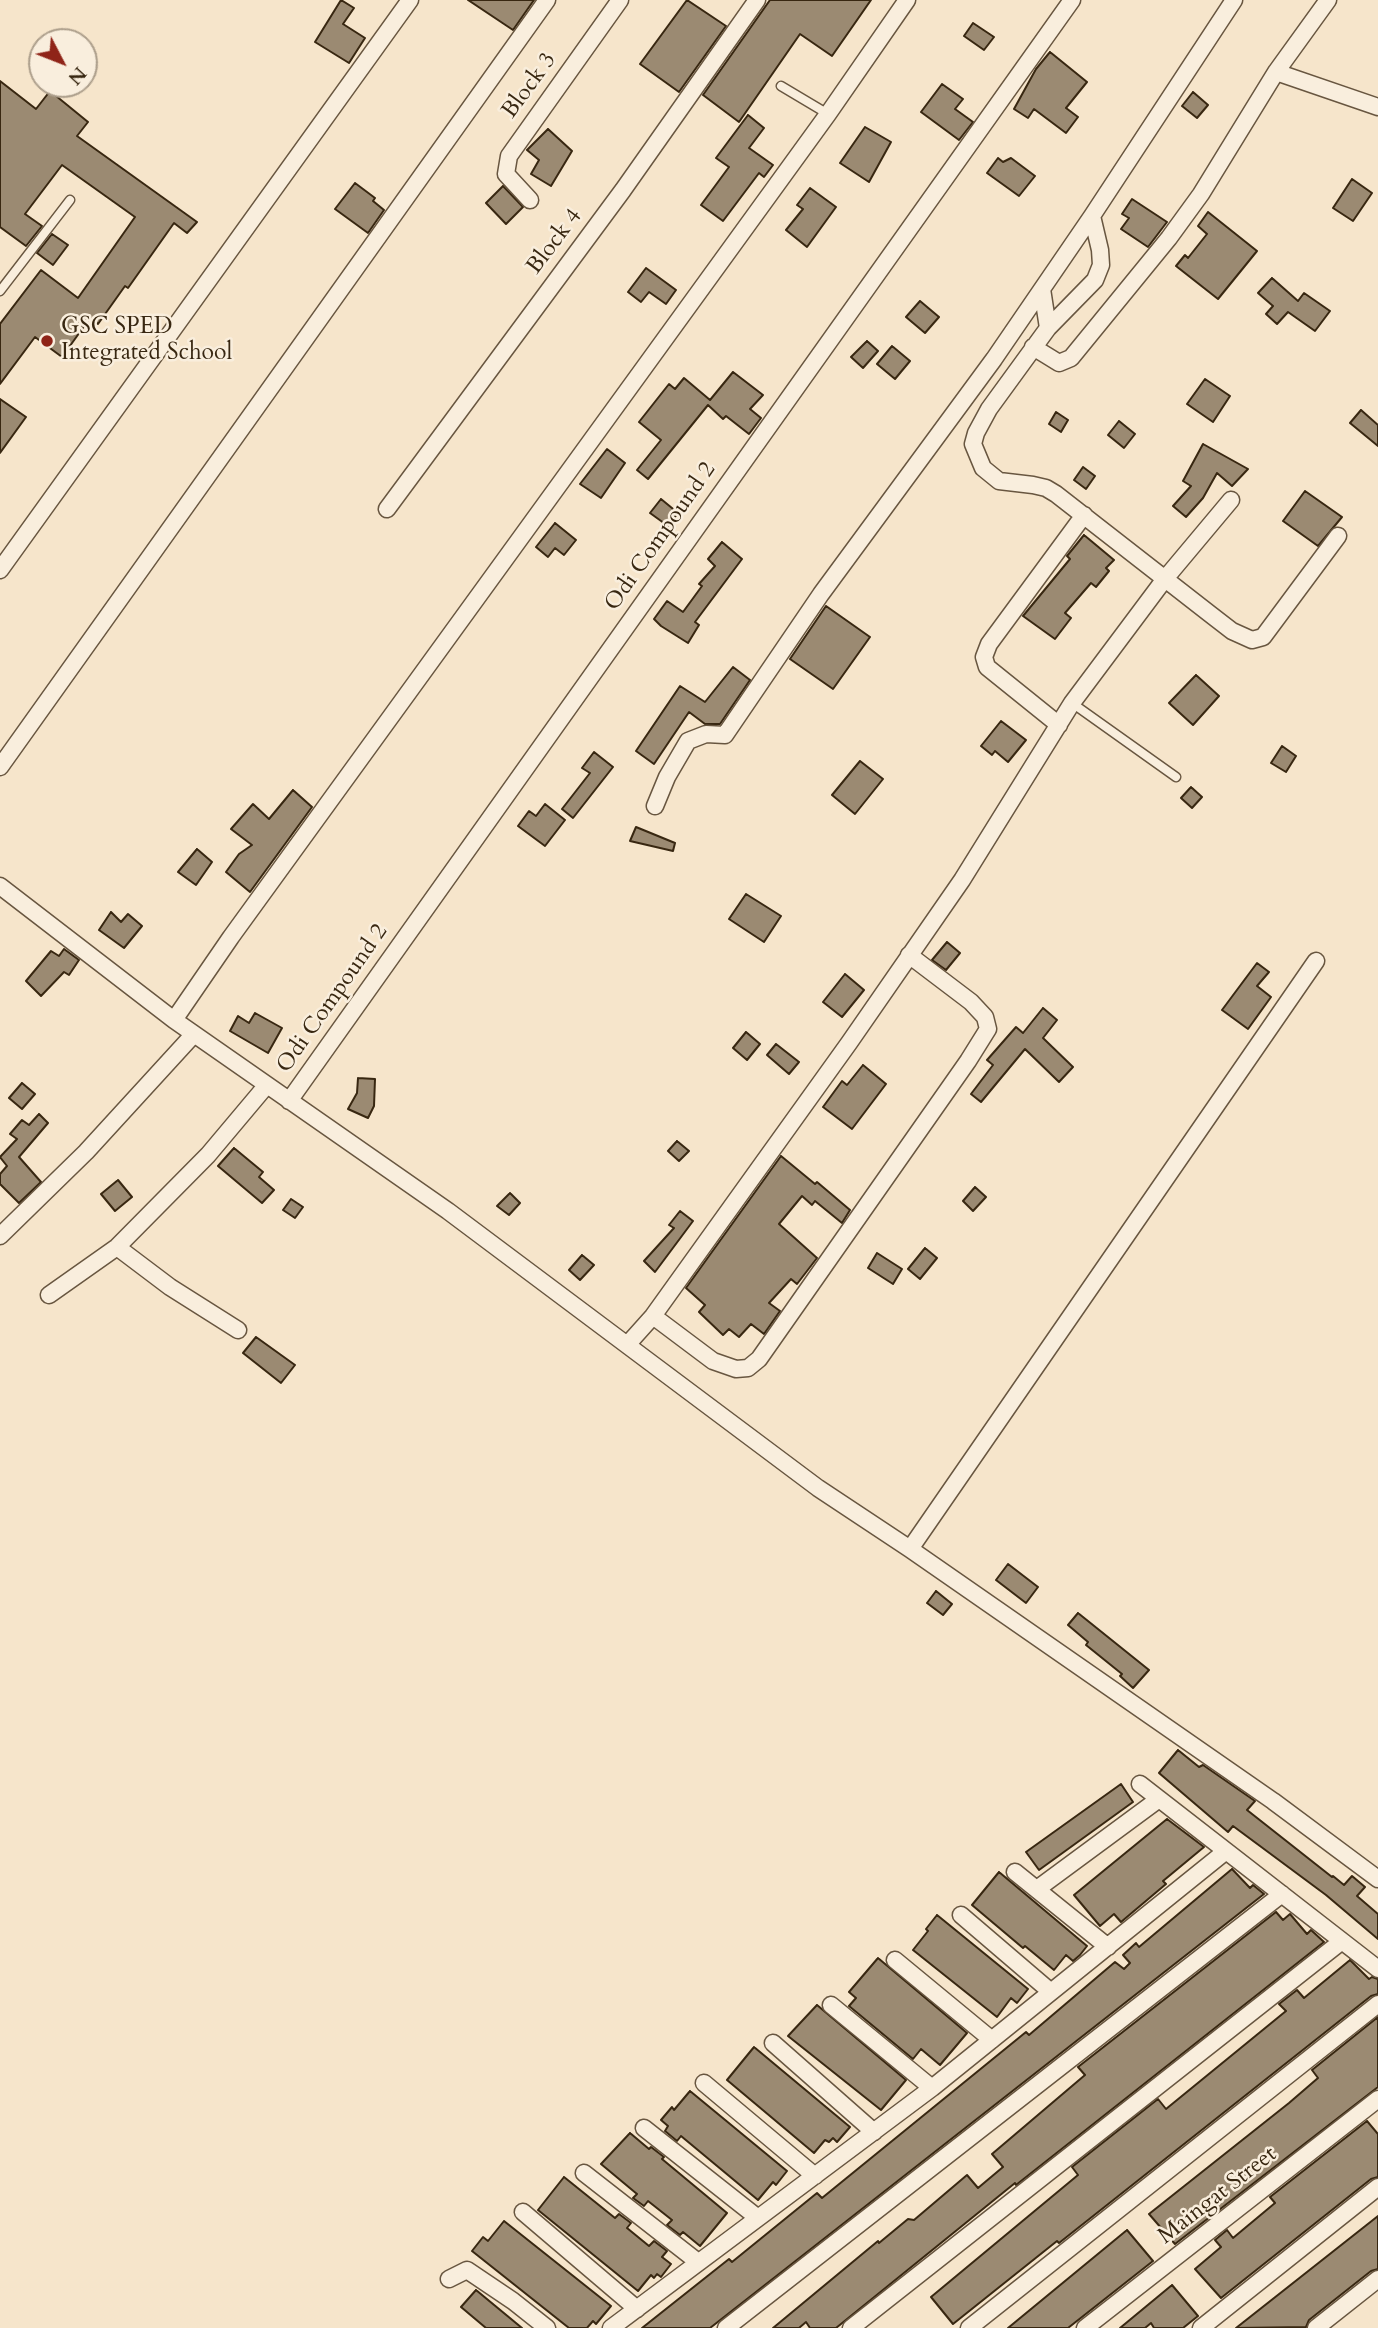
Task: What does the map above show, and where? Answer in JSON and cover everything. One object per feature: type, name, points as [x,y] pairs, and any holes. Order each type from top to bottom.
[{"type":"street","points":[[0,570],[410,0]]},
{"type":"street","points":[[0,767],[547,0]]},
{"type":"street","name":"Block 3","points":[[530,200],[506,174],[509,156],[620,0]]},
{"type":"street","name":"Block 4","points":[[387,509],[623,190],[757,0]]},
{"type":"street","points":[[174,1020],[231,937],[828,114],[906,0]]},
{"type":"street","name":"Odi Compound 2","points":[[289,1101],[1072,0]]},
{"type":"street","points":[[655,806],[688,741],[705,734],[725,735],[814,604],[994,359],[1234,0]]},
{"type":"street","points":[[1032,347],[1059,363],[1071,358],[1169,238],[1201,194],[1276,72],[1328,0]]},
{"type":"street","points":[[1276,72],[1378,107]]},
{"type":"street","points":[[1092,216],[1101,265],[1095,280],[1032,347],[976,433],[973,444],[977,458],[990,476],[999,481],[1046,488],[1232,631],[1252,640],[1263,637],[1338,536]]},
{"type":"street","points":[[1042,289],[1048,328]]},
{"type":"street","points":[[627,1345],[653,1316],[962,880],[1072,703],[1164,580],[1231,500]]},
{"type":"street","points":[[1059,725],[987,667],[984,657],[989,644],[1084,515]]},
{"type":"street","points":[[0,886],[174,1020],[448,1211],[818,1488],[1273,1801],[1378,1879]]},
{"type":"street","points":[[653,1316],[713,1361],[736,1369],[748,1368],[766,1348],[988,1029],[985,1017],[971,1002],[909,955]]},
{"type":"street","points":[[910,1549],[1316,961]]},
{"type":"street","points":[[0,1236],[86,1152],[194,1034]]},
{"type":"street","points":[[50,1295],[117,1247],[208,1156],[267,1086]]},
{"type":"street","points":[[117,1247],[170,1287],[238,1330]]},
{"type":"street","points":[[1140,1784],[1378,1969]]},
{"type":"street","points":[[1037,1889],[1159,1799]]},
{"type":"street","points":[[611,2328],[932,2088],[1226,1851]]},
{"type":"street","points":[[1015,1872],[1108,1947]]},
{"type":"street","points":[[726,2328],[1282,1895]]},
{"type":"street","points":[[961,1915],[1051,1992]]},
{"type":"street","points":[[851,2328],[1342,1941]]},
{"type":"street","points":[[895,1960],[992,2040]]},
{"type":"street","points":[[969,2328],[1378,2004]]},
{"type":"street","points":[[831,2005],[932,2088]]},
{"type":"street","points":[[773,2043],[874,2132]]},
{"type":"street","points":[[704,2084],[814,2176]]},
{"type":"street","name":"Maingat Street","points":[[1085,2328],[1378,2099]]},
{"type":"street","points":[[644,2128],[758,2218]]},
{"type":"street","points":[[584,2173],[698,2262]]},
{"type":"street","points":[[1201,2328],[1378,2187]]},
{"type":"street","points":[[523,2212],[637,2309]]},
{"type":"street","points":[[449,2279],[467,2270],[547,2328]]},
{"type":"street","points":[[1316,2328],[1378,2279]]},
{"type":"lane","points":[[781,86],[828,114]]},
{"type":"lane","points":[[0,291],[70,200]]},
{"type":"lane","points":[[1072,703],[1176,777]]},
{"type":"building","points":[[341,0],[354,8],[343,24],[365,38],[349,63],[315,42]]},
{"type":"building","points":[[468,0],[534,0],[513,30]]},
{"type":"building","points":[[687,0],[726,26],[679,92],[640,64]]},
{"type":"building","points":[[770,0],[871,0],[832,56],[800,34],[739,122],[703,95]]},
{"type":"building","points":[[973,23],[994,37],[984,50],[964,36]]},
{"type":"building","points":[[1050,52],[1087,82],[1066,108],[1078,117],[1066,133],[1034,109],[1028,118],[1014,109],[1036,69]]},
{"type":"building","points":[[0,81],[36,109],[45,98],[59,98],[88,122],[77,136],[197,222],[187,233],[174,223],[128,288],[125,286],[98,324],[90,318],[62,357],[35,337],[0,384],[0,324],[41,270],[78,298],[135,217],[62,165],[25,214],[42,226],[26,246],[0,227]]},
{"type":"building","points":[[942,84],[963,99],[955,109],[973,122],[959,140],[921,112]]},
{"type":"building","points":[[1193,92],[1208,105],[1197,118],[1182,106]]},
{"type":"building","points":[[748,115],[764,128],[749,148],[773,165],[764,177],[759,173],[723,221],[701,205],[729,167],[716,158]]},
{"type":"building","points":[[865,127],[891,142],[869,182],[840,163]]},
{"type":"building","points":[[548,129],[572,151],[551,186],[531,174],[539,160],[527,150]]},
{"type":"building","points":[[998,158],[1003,162],[1011,158],[1035,176],[1019,196],[987,173]]},
{"type":"building","points":[[1352,179],[1372,193],[1353,221],[1333,208]]},
{"type":"building","points":[[355,183],[375,198],[373,201],[384,210],[368,233],[335,209]]},
{"type":"building","points":[[503,186],[523,207],[506,224],[486,203]]},
{"type":"building","points":[[810,188],[836,207],[807,247],[786,230],[803,209],[797,205]]},
{"type":"building","points":[[1132,199],[1167,222],[1148,247],[1121,229],[1129,218],[1122,214]]},
{"type":"building","points":[[1208,212],[1257,251],[1218,299],[1176,266],[1185,255],[1188,258],[1207,234],[1198,226]]},
{"type":"building","points":[[52,234],[68,245],[53,265],[37,253]]},
{"type":"building","points":[[646,268],[676,290],[666,304],[649,292],[641,302],[628,292]]},
{"type":"building","points":[[1272,278],[1298,301],[1304,293],[1330,311],[1315,331],[1288,312],[1277,324],[1266,314],[1273,306],[1258,293]]},
{"type":"building","points":[[920,301],[939,317],[925,333],[906,317]]},
{"type":"building","points":[[867,341],[878,351],[863,368],[851,357]]},
{"type":"building","points":[[892,346],[910,361],[895,379],[877,364]]},
{"type":"building","points":[[733,372],[763,395],[750,409],[761,418],[749,434],[726,416],[723,419],[708,405],[648,479],[637,470],[661,440],[639,422],[669,384],[675,389],[684,378],[710,400]]},
{"type":"building","points":[[1205,379],[1230,396],[1213,422],[1187,404]]},
{"type":"building","points":[[0,399],[26,417],[0,453]]},
{"type":"building","points":[[1361,410],[1378,425],[1378,446],[1350,423]]},
{"type":"building","points":[[1056,412],[1068,420],[1061,432],[1049,424]]},
{"type":"building","points":[[1119,421],[1135,434],[1124,448],[1108,435]]},
{"type":"building","points":[[1203,444],[1248,469],[1232,486],[1217,473],[1203,498],[1186,517],[1173,506],[1191,486],[1183,481]]},
{"type":"building","points":[[607,449],[625,463],[601,498],[580,484]]},
{"type":"building","points":[[1083,467],[1095,476],[1086,489],[1074,480]]},
{"type":"building","points":[[1305,491],[1342,517],[1318,546],[1283,521]]},
{"type":"building","points":[[661,499],[678,513],[668,526],[650,513]]},
{"type":"building","points":[[555,523],[576,540],[564,555],[555,548],[548,557],[536,547]]},
{"type":"building","points":[[1084,535],[1114,560],[1106,568],[1109,571],[1096,587],[1091,583],[1065,613],[1071,618],[1055,639],[1023,616],[1070,559],[1067,556]]},
{"type":"building","points":[[722,542],[742,559],[695,622],[699,625],[688,643],[654,619],[667,601],[683,612],[702,586],[699,584],[715,566],[708,559]]},
{"type":"building","points":[[826,606],[870,637],[833,689],[790,659]]},
{"type":"building","points":[[733,667],[750,680],[720,724],[705,724],[689,712],[654,764],[636,751],[680,686],[705,702]]},
{"type":"building","points":[[1196,675],[1219,696],[1193,725],[1169,703]]},
{"type":"building","points":[[1001,721],[1026,740],[1008,762],[995,751],[992,755],[981,746]]},
{"type":"building","points":[[1282,746],[1296,756],[1286,772],[1271,763]]},
{"type":"building","points":[[594,752],[613,767],[573,818],[562,809],[590,773],[582,768]]},
{"type":"building","points":[[860,761],[883,779],[855,814],[832,795]]},
{"type":"building","points":[[1191,787],[1202,797],[1192,808],[1181,798]]},
{"type":"building","points":[[293,790],[312,807],[250,892],[226,872],[239,854],[252,845],[231,829],[253,804],[269,819]]},
{"type":"building","points":[[545,804],[565,820],[545,846],[518,826],[529,811],[536,816]]},
{"type":"building","points":[[636,827],[675,843],[673,851],[630,841]]},
{"type":"building","points":[[197,849],[212,862],[196,885],[178,872]]},
{"type":"building","points":[[746,894],[781,916],[764,942],[729,919]]},
{"type":"building","points":[[111,912],[121,922],[128,914],[142,926],[124,948],[99,930]]},
{"type":"building","points":[[947,942],[960,953],[946,970],[932,960]]},
{"type":"building","points":[[64,949],[79,960],[69,975],[64,972],[41,996],[26,981],[51,951],[59,956]]},
{"type":"building","points":[[1257,963],[1269,972],[1257,986],[1271,997],[1248,1029],[1222,1010]]},
{"type":"building","points":[[845,974],[864,990],[842,1017],[823,1002]]},
{"type":"building","points":[[1043,1008],[1057,1020],[1043,1038],[1073,1067],[1059,1082],[1025,1049],[981,1102],[971,1094],[993,1065],[987,1060],[1016,1027],[1023,1033]]},
{"type":"building","points":[[255,1013],[282,1028],[268,1053],[230,1031],[238,1016],[249,1023]]},
{"type":"building","points":[[746,1032],[760,1044],[747,1060],[733,1048]]},
{"type":"building","points":[[776,1044],[799,1062],[789,1074],[767,1055]]},
{"type":"building","points":[[863,1065],[886,1084],[852,1129],[823,1107],[842,1081],[847,1085]]},
{"type":"building","points":[[358,1078],[375,1079],[374,1106],[368,1118],[348,1109],[357,1093]]},
{"type":"building","points":[[22,1083],[35,1094],[22,1109],[9,1098]]},
{"type":"building","points":[[39,1114],[48,1123],[19,1157],[41,1182],[19,1203],[0,1184],[0,1174],[7,1166],[0,1157],[17,1139],[10,1134],[22,1120],[29,1125]]},
{"type":"building","points":[[677,1141],[689,1151],[679,1161],[668,1151]]},
{"type":"building","points":[[234,1148],[263,1172],[259,1177],[274,1190],[262,1203],[218,1166]]},
{"type":"building","points":[[781,1156],[850,1210],[842,1223],[815,1201],[812,1205],[802,1196],[779,1224],[817,1258],[797,1284],[791,1279],[769,1303],[780,1311],[764,1334],[751,1324],[739,1337],[729,1329],[723,1335],[699,1312],[705,1305],[686,1288]]},
{"type":"building","points":[[118,1180],[132,1197],[115,1211],[101,1194]]},
{"type":"building","points":[[975,1187],[986,1197],[973,1211],[963,1201]]},
{"type":"building","points":[[510,1193],[520,1203],[509,1215],[497,1206]]},
{"type":"building","points":[[291,1199],[303,1207],[295,1218],[283,1210]]},
{"type":"building","points":[[680,1211],[693,1221],[655,1272],[644,1261],[674,1228],[669,1225]]},
{"type":"building","points":[[925,1248],[937,1258],[920,1279],[908,1269]]},
{"type":"building","points":[[877,1253],[902,1269],[893,1284],[868,1268]]},
{"type":"building","points":[[582,1255],[594,1265],[580,1280],[569,1270]]},
{"type":"building","points":[[256,1337],[295,1365],[281,1383],[243,1353]]},
{"type":"building","points":[[1008,1564],[1038,1587],[1026,1603],[996,1580]]},
{"type":"building","points":[[936,1591],[952,1604],[943,1615],[927,1603]]},
{"type":"building","points":[[1078,1613],[1149,1670],[1133,1688],[1120,1676],[1122,1674],[1086,1645],[1088,1642],[1068,1625]]},
{"type":"building","points":[[1178,1750],[1199,1767],[1203,1765],[1255,1801],[1247,1810],[1332,1877],[1344,1885],[1352,1876],[1365,1887],[1357,1896],[1378,1914],[1378,1939],[1326,1895],[1233,1826],[1228,1832],[1159,1773]]},
{"type":"building","points":[[1121,1784],[1133,1802],[1039,1870],[1026,1852]]},
{"type":"building","points":[[1167,1819],[1204,1847],[1163,1881],[1166,1884],[1121,1922],[1114,1914],[1100,1926],[1074,1895]]},
{"type":"building","points":[[1232,1869],[1250,1888],[1253,1885],[1264,1894],[710,2328],[642,2328],[729,2259],[732,2262],[817,2193],[822,2198],[1026,2032],[1029,2035],[1115,1962],[1124,1969],[1130,1963],[1123,1955],[1136,1943],[1139,1947]]},
{"type":"building","points":[[999,1872],[1087,1946],[1080,1955],[1073,1961],[1066,1955],[1054,1970],[972,1905]]},
{"type":"building","points":[[1276,1912],[1283,1920],[1290,1914],[1307,1934],[1311,1930],[1324,1942],[1016,2185],[1015,2183],[836,2328],[810,2328],[806,2322],[799,2328],[773,2328],[878,2241],[879,2243],[908,2219],[914,2220],[967,2175],[978,2188],[1003,2167],[992,2154],[1085,2075],[1078,2067]]},
{"type":"building","points":[[937,1915],[1028,1989],[1017,2003],[1011,1998],[997,2017],[913,1950]]},
{"type":"building","points":[[878,1958],[967,2033],[940,2065],[921,2049],[913,2059],[849,2006],[856,1998],[849,1992]]},
{"type":"building","points":[[1350,1960],[1369,1979],[1378,1979],[1378,1994],[1371,1996],[953,2324],[931,2297],[1078,2175],[1072,2167],[1158,2099],[1166,2109],[1286,2011],[1279,2004],[1297,1990],[1304,1998]]},
{"type":"building","points":[[817,2005],[906,2080],[881,2110],[788,2036]]},
{"type":"building","points":[[1378,2017],[1378,2087],[1175,2244],[1149,2214],[1289,2103],[1318,2078],[1312,2070]]},
{"type":"building","points":[[754,2047],[850,2127],[837,2142],[833,2138],[829,2142],[825,2140],[814,2153],[727,2080]]},
{"type":"building","points":[[690,2091],[787,2171],[776,2185],[773,2182],[758,2200],[681,2136],[677,2141],[665,2131],[668,2126],[661,2120],[672,2107],[674,2110]]},
{"type":"building","points":[[1367,2121],[1378,2134],[1378,2177],[1371,2179],[1221,2298],[1195,2269],[1221,2247],[1215,2240],[1227,2230],[1233,2238],[1275,2203],[1270,2197]]},
{"type":"building","points":[[630,2133],[649,2149],[651,2147],[664,2157],[662,2159],[727,2213],[700,2246],[683,2232],[680,2235],[667,2225],[672,2220],[648,2201],[644,2206],[633,2198],[637,2194],[601,2164]]},
{"type":"building","points":[[564,2177],[615,2218],[619,2214],[631,2223],[627,2228],[649,2246],[654,2241],[667,2251],[662,2257],[671,2264],[661,2277],[657,2274],[654,2278],[651,2275],[638,2291],[538,2210]]},
{"type":"building","points":[[1378,2216],[1378,2269],[1371,2271],[1309,2320],[1306,2327],[1236,2328]]},
{"type":"building","points":[[504,2221],[611,2306],[596,2324],[593,2321],[587,2328],[569,2328],[472,2251],[483,2237],[488,2241]]},
{"type":"building","points":[[1127,2230],[1153,2261],[1068,2328],[1008,2328]]},
{"type":"building","points":[[1172,2285],[1198,2316],[1183,2328],[1154,2328],[1151,2323],[1145,2328],[1120,2328]]},
{"type":"building","points":[[476,2290],[522,2328],[486,2328],[461,2307]]},
{"type":"place","name":"GSC SPED Integrated School","points":[[47,341]]}]
